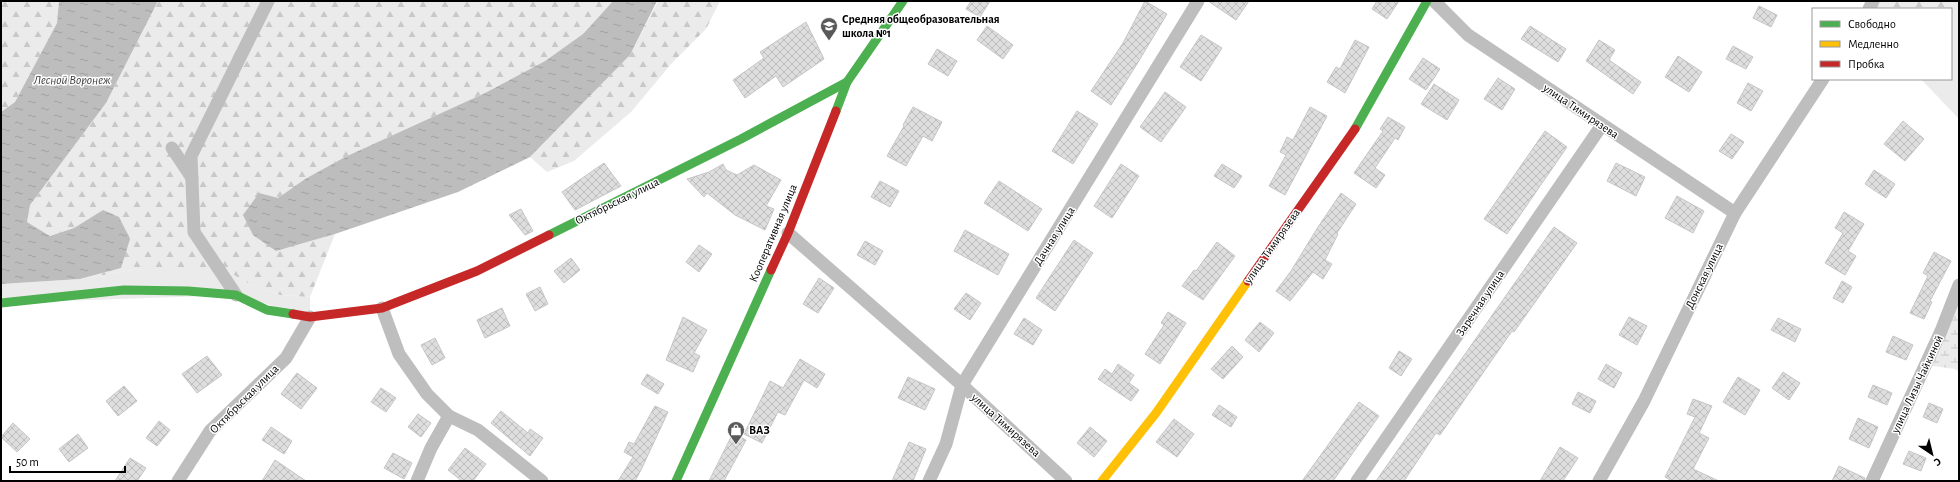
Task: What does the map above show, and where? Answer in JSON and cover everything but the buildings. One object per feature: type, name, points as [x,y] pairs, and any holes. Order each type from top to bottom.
[{"type":"street","points":[[236,295],[194,232],[192,156],[268,1]]},
{"type":"street","name":"Кооперативная улица","points":[[676,481],[788,233],[847,82],[903,1]]},
{"type":"street","name":"Дачная улица","points":[[929,481],[946,444],[962,385],[1198,1]]},
{"type":"street","name":"улица Тимирязева","points":[[1102,481],[1156,413],[1356,128],[1427,1]]},
{"type":"street","name":"улица Тимирязева","points":[[1434,1],[1468,35],[1735,213]]},
{"type":"street","name":"Донская улица","points":[[1599,481],[1644,401],[1735,213],[1822,80]]},
{"type":"street","name":"Октябрьская улица","points":[[236,295],[267,310],[310,317],[382,308],[484,268],[741,139],[847,82]]},
{"type":"street","name":"Заречная улица","points":[[1358,481],[1602,125]]},
{"type":"street","points":[[172,148],[192,178]]},
{"type":"street","name":"улица Тимирязева","points":[[788,233],[962,385],[1066,481]]},
{"type":"street","name":"улица Лизы Чайкиной","points":[[1872,481],[1941,331],[1959,285]]},
{"type":"street","points":[[1,303],[124,290],[188,291],[236,295]]},
{"type":"street","points":[[382,308],[399,354],[427,394],[449,416],[478,430],[542,481]]},
{"type":"street","name":"Октябрьская улица","points":[[178,481],[210,431],[286,358],[310,317]]},
{"type":"street","points":[[417,481],[431,448],[449,416]]},
{"type":"green space","points":[[1,1],[59,1],[57,23],[15,102],[1,112]]},
{"type":"green space","points":[[158,1],[613,1],[583,34],[545,61],[485,93],[345,157],[305,179],[278,198],[276,251],[335,234],[310,297],[280,295],[251,285],[224,269],[133,270],[80,279],[121,268],[103,210],[74,228],[50,236],[27,222],[30,205],[106,103]]},
{"type":"green space","points":[[658,1],[720,1],[706,29],[672,63],[631,112],[574,161],[547,172],[530,157],[630,55]]},
{"type":"green space","points":[[1873,1],[1959,1],[1959,10],[1952,14],[1952,8],[1870,8]]},
{"type":"green space","points":[[1959,10],[1959,119],[1922,80],[1952,80],[1952,14]]},
{"type":"green space","points":[[190,268],[224,269],[251,285],[280,295],[310,297],[310,317],[236,295],[1,303],[1,284],[80,279],[133,270]]},
{"type":"green space","points":[[1959,285],[1959,372],[1955,369],[1925,365]]},
{"type":"water","name":"Лесной Воронеж","points":[[59,1],[158,1],[106,103],[30,205],[27,222],[50,236],[74,228],[103,210],[119,217],[130,239],[121,268],[80,279],[1,284],[1,112],[15,102],[57,23]]},
{"type":"water","points":[[613,1],[657,1],[630,55],[530,157],[458,192],[335,234],[276,251],[253,235],[243,215],[259,193],[278,198],[305,179],[345,157],[485,93],[545,61],[583,34]]},
{"type":"traffic: fast","points":[[836,111],[847,82],[903,1]]},
{"type":"traffic: fast","points":[[1355,129],[1427,1]]},
{"type":"traffic: fast","points":[[549,235],[741,139],[847,82]]},
{"type":"traffic: fast","points":[[676,481],[771,270]]},
{"type":"traffic: fast","points":[[1,303],[124,290],[188,291],[236,295],[267,310],[293,314]]},
{"type":"traffic: slow","points":[[1102,481],[1156,413],[1248,281]]},
{"type":"traffic: jam","points":[[771,270],[788,233],[836,111]]},
{"type":"traffic: jam","points":[[1248,281],[1355,129]]},
{"type":"traffic: jam","points":[[293,314],[310,317],[382,308],[477,271],[549,235]]},
{"type":"place","name":"Средняя общеобразовательная школа №1","points":[[829,41]]},
{"type":"place","name":"ВАЗ","points":[[736,445]]}]
